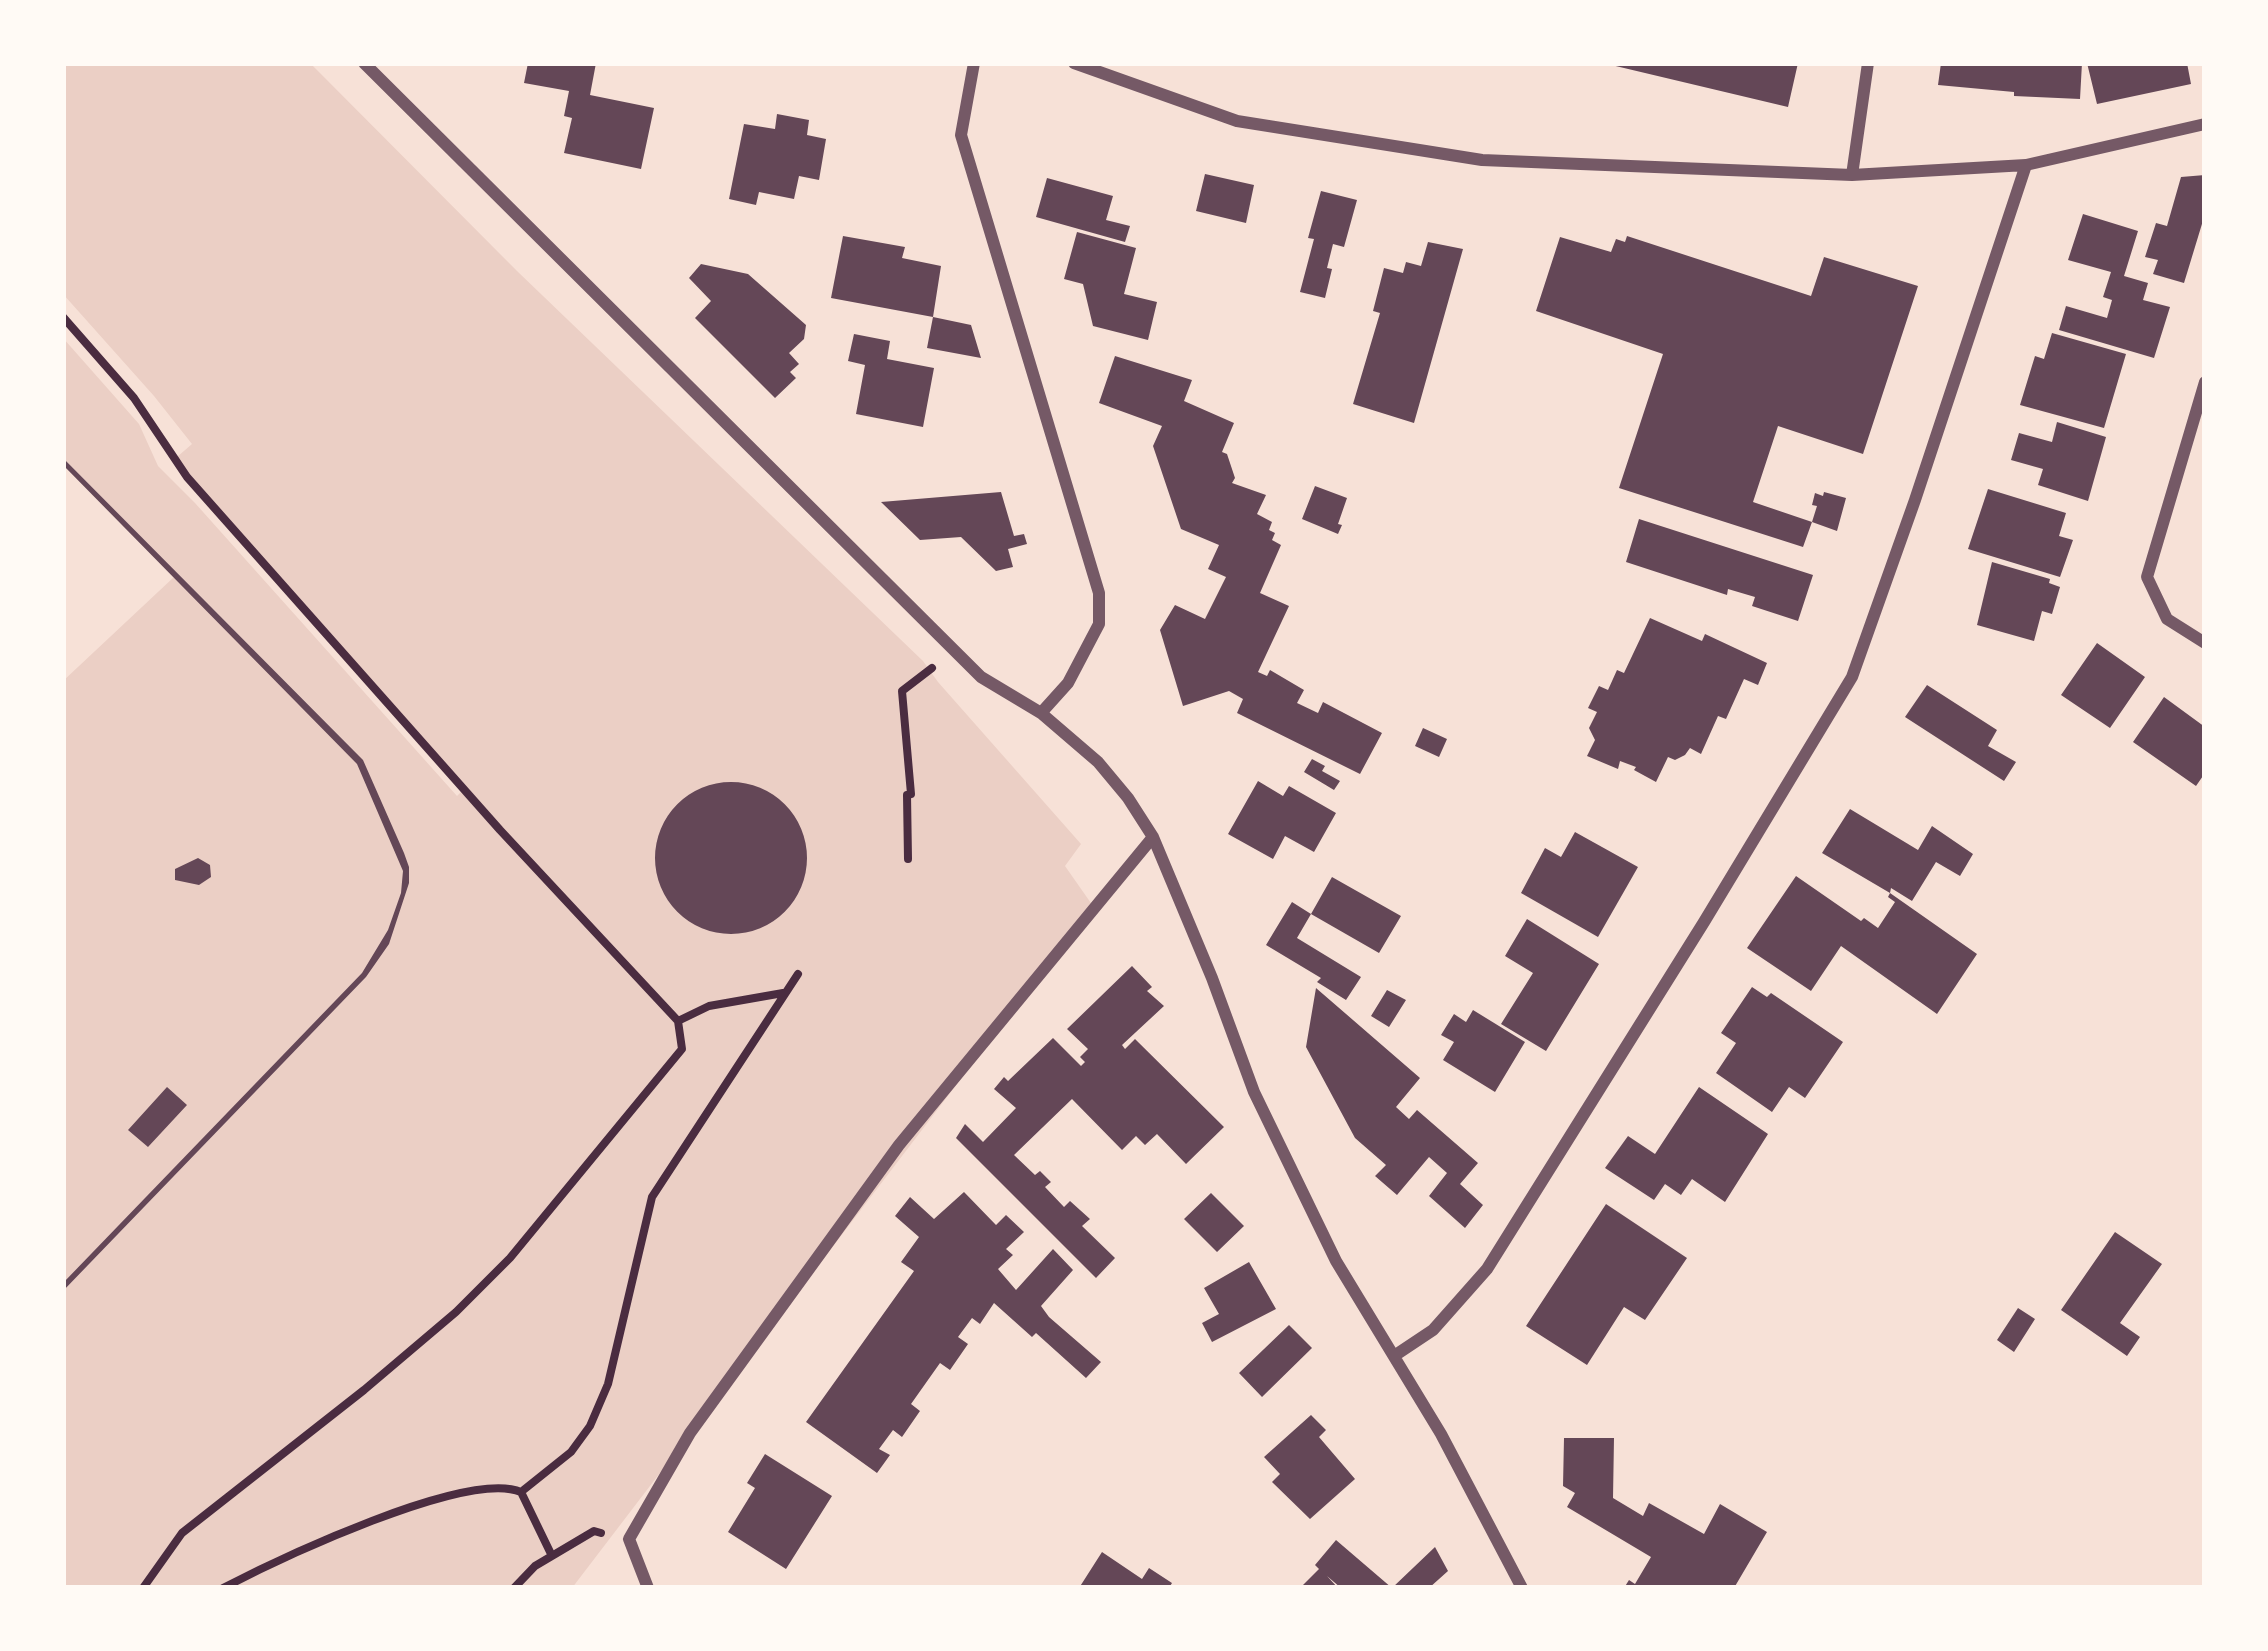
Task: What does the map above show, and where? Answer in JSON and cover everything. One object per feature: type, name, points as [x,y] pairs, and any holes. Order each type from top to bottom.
[{"type":"street","points":[[364,63],[981,676],[1041,713],[1098,762],[1128,798],[1153,837],[1254,1093],[1336,1261],[1441,1434],[1522,1588]]},
{"type":"street","points":[[974,63],[961,135],[1100,593],[1099,624],[1068,682],[1041,713]]},
{"type":"street","points":[[1073,63],[1237,121],[1482,160],[1852,176],[2026,165],[2205,124]]},
{"type":"street","points":[[1852,176],[1868,63]]},
{"type":"street","points":[[1394,1356],[1432,1330],[1487,1269],[1852,677],[2026,165]]},
{"type":"street","points":[[2205,382],[2147,578],[2167,619],[2205,643]]},
{"type":"street","points":[[648,1588],[628,1539],[690,1433],[899,1145],[1153,837]]},
{"type":"path","points":[[63,317],[134,398],[187,477],[500,830],[678,1021],[682,1048],[510,1258],[456,1312],[364,1390],[182,1534],[143,1588]]},
{"type":"path","points":[[908,859],[907,795],[911,794],[902,692],[937,664]]},
{"type":"path","points":[[521,1492],[571,1453],[590,1426],[608,1384],[652,1197],[798,974]]},
{"type":"path","points":[[678,1021],[709,1006],[783,993]]},
{"type":"path","points":[[223,1588],[330,1538],[474,1490],[512,1488],[521,1492],[552,1556]]},
{"type":"path","points":[[514,1588],[535,1566],[594,1531],[608,1535]]},
{"type":"shaded area","points":[[63,63],[310,63],[517,271],[923,661],[1081,844],[1065,866],[1093,906],[572,1588],[63,1588],[63,1291],[366,977],[370,965],[63,1283],[63,681],[174,577],[363,760],[63,458],[63,338],[139,424],[158,466],[457,796],[465,788],[190,477],[177,457],[192,444],[63,294]]},
{"type":"building","points":[[528,63],[596,63],[590,95],[654,108],[641,169],[564,153],[572,118],[564,116],[569,91],[524,83]]},
{"type":"building","points":[[1603,63],[1798,63],[1788,107]]},
{"type":"building","points":[[1941,63],[2082,63],[2080,99],[1938,85]]},
{"type":"building","points":[[2087,63],[2187,63],[2191,84],[2097,104]]},
{"type":"building","points":[[777,114],[809,120],[807,135],[826,139],[819,180],[799,176],[794,199],[759,192],[756,205],[729,199],[744,124],[775,129]]},
{"type":"building","points":[[1205,174],[1254,185],[1246,223],[1196,211]]},
{"type":"building","points":[[2205,175],[2205,214],[2184,283],[2153,274],[2158,260],[2145,257],[2156,223],[2167,226],[2181,177]]},
{"type":"building","points":[[1047,178],[1113,196],[1106,220],[1130,226],[1125,242],[1036,217]]},
{"type":"building","points":[[1321,191],[1357,200],[1344,247],[1333,244],[1325,298],[1300,292]]},
{"type":"building","points":[[2083,214],[2138,231],[2124,276],[2148,283],[2143,300],[2170,307],[2154,358],[2059,330],[2066,306],[2107,318],[2112,300],[2103,297],[2111,272],[2068,260]]},
{"type":"building","points":[[1077,232],[1136,248],[1124,294],[1157,302],[1148,340],[1093,326],[1083,284],[1064,279]]},
{"type":"building","points":[[843,236],[905,247],[902,258],[941,266],[933,317],[831,298]]},
{"type":"building","points":[[1627,236],[1811,296],[1824,257],[1918,286],[1863,454],[1778,426],[1753,502],[1812,522],[1803,547],[1619,488],[1663,354],[1536,311],[1560,237],[1611,252],[1616,239],[1625,242]]},
{"type":"building","points":[[1428,242],[1463,249],[1414,423],[1353,404],[1380,313],[1373,311],[1384,268],[1403,273],[1406,262],[1421,266]]},
{"type":"building","points":[[701,264],[748,274],[806,325],[804,339],[789,353],[799,364],[790,372],[796,378],[775,398],[695,318],[711,301],[689,278]]},
{"type":"building","points":[[933,317],[971,325],[981,358],[927,348]]},
{"type":"building","points":[[2052,333],[2126,354],[2104,428],[2020,405],[2035,356],[2044,359]]},
{"type":"building","points":[[854,334],[890,341],[887,359],[934,368],[923,427],[856,414],[865,365],[848,361]]},
{"type":"building","points":[[1115,356],[1192,380],[1184,401],[1234,423],[1222,452],[1235,478],[1232,483],[1266,495],[1257,514],[1272,522],[1272,540],[1281,545],[1260,593],[1289,606],[1258,672],[1267,676],[1270,670],[1304,690],[1297,703],[1318,713],[1323,702],[1382,733],[1360,774],[1237,713],[1243,699],[1229,691],[1183,706],[1160,630],[1175,605],[1205,619],[1226,577],[1208,569],[1219,545],[1181,529],[1153,446],[1162,426],[1099,403]]},
{"type":"building","points":[[2057,422],[2106,437],[2088,501],[2038,485],[2043,469],[2011,460],[2019,433],[2052,442]]},
{"type":"building","points":[[63,458],[363,760],[404,853],[409,883],[389,944],[366,977],[63,1291],[63,1283],[362,973],[388,930],[403,871],[357,764],[63,465]]},
{"type":"building","points":[[1315,486],[1347,498],[1338,534],[1302,519]]},
{"type":"building","points":[[1988,489],[2066,513],[2059,536],[2073,540],[2060,577],[1968,549]]},
{"type":"building","points":[[1001,492],[1014,536],[1024,534],[1027,544],[1008,549],[1013,567],[996,571],[961,537],[920,540],[881,502]]},
{"type":"building","points":[[1824,492],[1846,498],[1837,531],[1812,522],[1815,493],[1823,496]]},
{"type":"building","points":[[1639,519],[1813,575],[1798,621],[1752,606],[1755,597],[1728,589],[1727,595],[1626,562]]},
{"type":"building","points":[[1992,562],[2050,579],[2049,583],[2060,587],[2052,614],[2042,611],[2034,641],[1977,625]]},
{"type":"building","points":[[1650,618],[1702,641],[1705,634],[1767,663],[1758,685],[1744,679],[1726,719],[1718,716],[1701,754],[1690,748],[1675,760],[1668,757],[1656,782],[1636,767],[1620,761],[1618,769],[1587,756],[1595,740],[1589,728],[1597,712],[1588,708],[1599,686],[1608,690],[1617,670],[1624,673]]},
{"type":"building","points":[[2097,643],[2145,677],[2110,728],[2061,695]]},
{"type":"building","points":[[1927,685],[1997,730],[1988,746],[2016,762],[2004,781],[1905,717]]},
{"type":"building","points":[[2164,697],[2205,727],[2205,773],[2196,786],[2133,742]]},
{"type":"building","points":[[1423,728],[1447,739],[1439,757],[1415,746]]},
{"type":"building","points":[[1312,759],[1340,781],[1334,790],[1304,772]]},
{"type":"building","points":[[1258,781],[1283,796],[1289,786],[1336,813],[1314,852],[1285,836],[1273,859],[1228,834]]},
{"type":"building","points":[[731,782],[760,787],[785,804],[802,829],[807,858],[802,887],[785,912],[760,929],[731,934],[702,929],[677,912],[660,887],[655,858],[660,829],[677,804],[702,787]]},
{"type":"building","points":[[1850,809],[1918,850],[1932,826],[1973,854],[1960,876],[1936,862],[1912,901],[1891,888],[1890,893],[1822,853]]},
{"type":"building","points":[[1575,832],[1638,867],[1598,937],[1521,893],[1545,848],[1561,857]]},
{"type":"building","points":[[198,858],[210,865],[211,877],[199,885],[175,880],[175,869]]},
{"type":"building","points":[[1796,876],[1878,928],[1895,902],[1888,897],[1890,893],[1977,954],[1937,1014],[1841,946],[1811,991],[1747,948]]},
{"type":"building","points":[[1332,877],[1401,916],[1379,953],[1311,914]]},
{"type":"building","points":[[1292,902],[1311,914],[1297,938],[1361,977],[1346,1000],[1317,982],[1321,978],[1266,945]]},
{"type":"building","points":[[1527,919],[1599,964],[1546,1051],[1501,1024],[1533,973],[1505,956]]},
{"type":"building","points":[[1132,966],[1152,987],[1147,991],[1164,1006],[1122,1045],[1125,1049],[1135,1039],[1224,1127],[1186,1164],[1157,1134],[1145,1145],[1136,1136],[1122,1150],[1072,1099],[1014,1155],[1035,1175],[1040,1171],[1051,1182],[1045,1187],[1064,1207],[1070,1201],[1090,1219],[1082,1226],[1115,1258],[1096,1278],[956,1138],[965,1124],[983,1142],[1016,1108],[994,1089],[1053,1038],[1081,1066],[1085,1062],[1080,1057],[1088,1049],[1067,1029]]},
{"type":"building","points":[[1752,987],[1767,997],[1771,993],[1843,1042],[1805,1098],[1789,1087],[1772,1112],[1716,1073],[1736,1043],[1721,1033]]},
{"type":"building","points":[[1316,988],[1420,1078],[1396,1107],[1409,1119],[1417,1110],[1478,1163],[1460,1184],[1483,1205],[1465,1228],[1429,1196],[1447,1173],[1429,1157],[1397,1195],[1375,1176],[1386,1165],[1355,1138],[1306,1047]]},
{"type":"building","points":[[1387,990],[1406,1000],[1389,1027],[1371,1016]]},
{"type":"building","points":[[1473,1010],[1525,1042],[1495,1092],[1443,1060],[1454,1042],[1441,1035],[1454,1014],[1466,1022]]},
{"type":"building","points":[[167,1087],[187,1105],[148,1147],[128,1130]]},
{"type":"building","points":[[1699,1087],[1768,1134],[1725,1202],[1692,1179],[1681,1195],[1665,1184],[1654,1200],[1605,1168],[1628,1136],[1655,1154]]},
{"type":"building","points":[[964,1192],[996,1225],[1006,1215],[1024,1232],[1006,1249],[1013,1255],[998,1269],[1016,1290],[1053,1249],[1073,1270],[1041,1306],[1101,1362],[1086,1378],[994,1303],[980,1324],[972,1318],[958,1337],[968,1344],[950,1370],[940,1363],[911,1404],[920,1411],[902,1437],[893,1430],[879,1449],[890,1455],[877,1473],[806,1422],[914,1271],[901,1262],[919,1237],[895,1216],[910,1197],[934,1219]]},
{"type":"building","points":[[1211,1193],[1244,1226],[1217,1252],[1184,1219]]},
{"type":"building","points":[[1606,1204],[1687,1258],[1645,1320],[1624,1307],[1587,1365],[1526,1326]]},
{"type":"building","points":[[2115,1232],[2162,1264],[2120,1323],[2140,1337],[2127,1356],[2061,1310]]},
{"type":"building","points":[[1249,1262],[1276,1309],[1212,1342],[1202,1323],[1219,1314],[1204,1288]]},
{"type":"building","points":[[2018,1308],[2035,1319],[2014,1352],[1997,1340]]},
{"type":"building","points":[[1289,1325],[1312,1348],[1262,1397],[1239,1373]]},
{"type":"building","points":[[1311,1415],[1326,1430],[1319,1437],[1355,1479],[1310,1519],[1272,1482],[1280,1474],[1264,1457]]},
{"type":"building","points":[[1564,1438],[1614,1438],[1613,1498],[1643,1516],[1649,1503],[1704,1534],[1720,1504],[1767,1532],[1734,1588],[1624,1588],[1629,1580],[1635,1584],[1651,1557],[1567,1507],[1575,1493],[1563,1486]]},
{"type":"building","points":[[765,1454],[832,1496],[786,1569],[728,1532],[755,1488],[747,1483]]},
{"type":"building","points":[[1336,1540],[1392,1588],[1341,1588],[1327,1576],[1338,1588],[1300,1588],[1319,1569],[1315,1565]]},
{"type":"building","points":[[1435,1547],[1448,1571],[1429,1588],[1392,1588]]},
{"type":"building","points":[[1102,1552],[1142,1579],[1149,1568],[1172,1583],[1169,1588],[1079,1588]]}]
